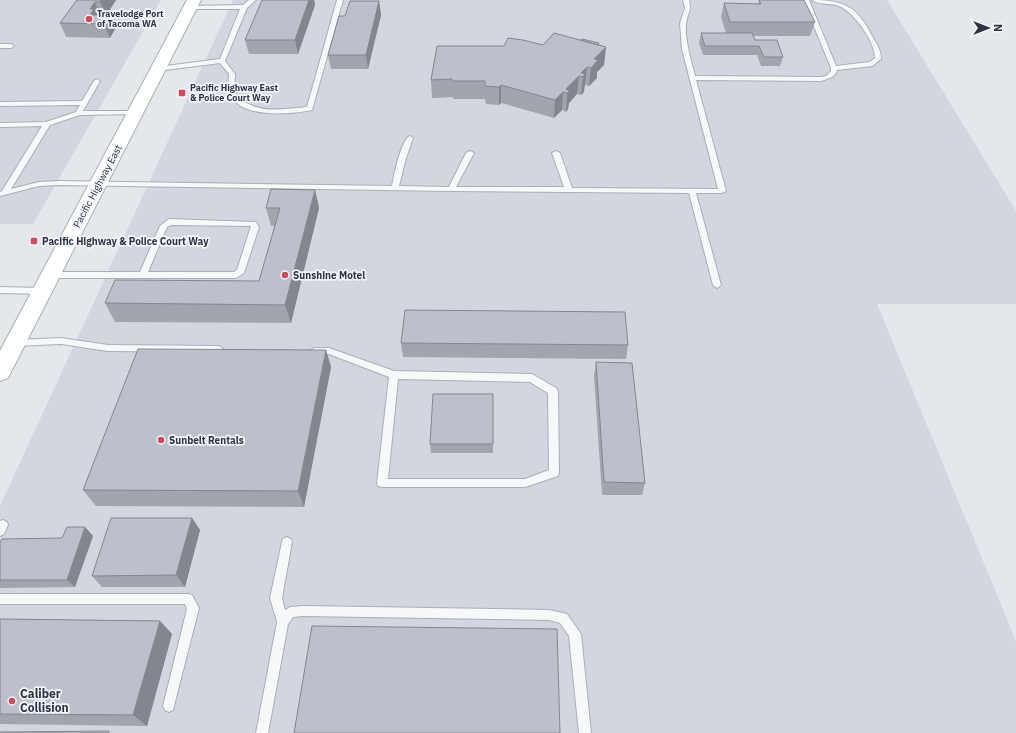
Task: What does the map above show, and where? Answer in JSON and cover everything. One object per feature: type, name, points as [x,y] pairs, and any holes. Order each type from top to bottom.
[{"type":"main road","name":"Pacific Highway East","points":[[0,372],[192,3]]},
{"type":"lane","points":[[222,61],[244,7],[253,0]]},
{"type":"lane","points":[[222,61],[232,74],[231,91],[241,102],[252,108],[270,111],[310,110],[340,0]]},
{"type":"lane","points":[[3,192],[39,184],[98,183],[451,189],[722,191],[685,49],[683,23],[688,8],[686,0]]},
{"type":"lane","points":[[693,78],[828,77],[834,72],[834,68],[806,0]]},
{"type":"lane","points":[[815,0],[830,1],[845,6],[853,11],[859,17],[878,52],[878,59],[872,64],[834,68]]},
{"type":"lane","points":[[192,3],[244,7]]},
{"type":"lane","points":[[0,46],[11,46]]},
{"type":"lane","points":[[158,69],[222,61]]},
{"type":"lane","points":[[79,113],[97,81]]},
{"type":"lane","points":[[0,104],[85,103]]},
{"type":"lane","points":[[0,125],[47,124],[79,113],[135,113]]},
{"type":"lane","points":[[3,192],[47,124]]},
{"type":"lane","points":[[395,188],[402,158],[410,138]]},
{"type":"lane","points":[[451,189],[470,153]]},
{"type":"lane","points":[[556,153],[569,190]]},
{"type":"lane","points":[[692,191],[718,285]]},
{"type":"lane","points":[[0,290],[47,283],[143,275],[236,275],[241,271],[255,227],[253,224],[169,222],[164,226],[143,275]]},
{"type":"lane","points":[[15,342],[60,341],[108,348],[226,350]]},
{"type":"lane","points":[[306,351],[329,351],[394,375],[532,378],[553,391],[554,473],[525,483],[382,483],[394,375]]},
{"type":"lane","points":[[283,622],[276,598],[287,542]]},
{"type":"lane","points":[[0,599],[188,599],[193,608],[169,706]]},
{"type":"lane","points":[[262,733],[283,622],[290,612],[302,611],[549,615],[563,618],[575,634],[583,697],[585,733]]},
{"type":"shaded area","points":[[0,0],[161,0],[33,224],[0,224]]},
{"type":"shaded area","points":[[233,0],[887,0],[1016,211],[1016,304],[877,304],[1016,641],[1016,733],[0,733],[0,506]]},
{"type":"building","points":[[77,0],[101,0],[100,2],[95,2],[90,9],[94,9],[90,15],[110,15],[104,24],[60,23]]},
{"type":"building","points":[[262,0],[309,0],[295,40],[245,40]]},
{"type":"building","points":[[759,0],[804,0],[815,22],[730,22],[724,3],[761,4]]},
{"type":"building","points":[[350,1],[379,1],[366,55],[328,55],[339,16],[345,16]]},
{"type":"building","points":[[554,33],[606,47],[594,59],[598,60],[591,68],[587,67],[581,73],[585,74],[583,77],[579,76],[566,89],[570,91],[567,93],[563,92],[555,100],[501,85],[499,87],[485,86],[485,81],[452,81],[452,79],[431,80],[437,46],[504,46],[508,38],[543,45]]},
{"type":"building","points":[[701,33],[752,33],[755,40],[777,40],[783,57],[764,57],[759,46],[705,46]]},
{"type":"building","points":[[581,40],[599,43],[598,45]]},
{"type":"building","points":[[271,189],[315,190],[285,305],[105,303],[115,280],[259,281],[280,208],[266,208]]},
{"type":"building","points":[[405,310],[625,312],[628,345],[401,343]]},
{"type":"building","points":[[138,349],[326,350],[298,491],[83,490]]},
{"type":"building","points":[[596,362],[632,363],[645,483],[604,482]]},
{"type":"building","points":[[433,394],[493,394],[493,444],[430,444]]},
{"type":"building","points":[[111,518],[192,518],[176,575],[92,576]]},
{"type":"building","points":[[67,527],[85,527],[67,580],[0,580],[0,542],[2,539],[62,538]]},
{"type":"building","points":[[0,619],[160,621],[133,715],[0,714]]},
{"type":"building","points":[[312,626],[557,629],[560,733],[294,733]]},
{"type":"building","points":[[109,731],[109,733],[0,733],[0,732]]},
{"type":"place","name":"Travelodge Port of Tacoma WA","points":[[89,19]]},
{"type":"place","name":"Pacific Highway East & Police Court Way","points":[[182,93]]},
{"type":"place","name":"Pacific Highway & Police Court Way","points":[[34,241]]},
{"type":"place","name":"Sunshine Motel","points":[[285,275]]},
{"type":"place","name":"Sunbelt Rentals","points":[[161,440]]},
{"type":"place","name":"Caliber Collision","points":[[12,701]]}]
